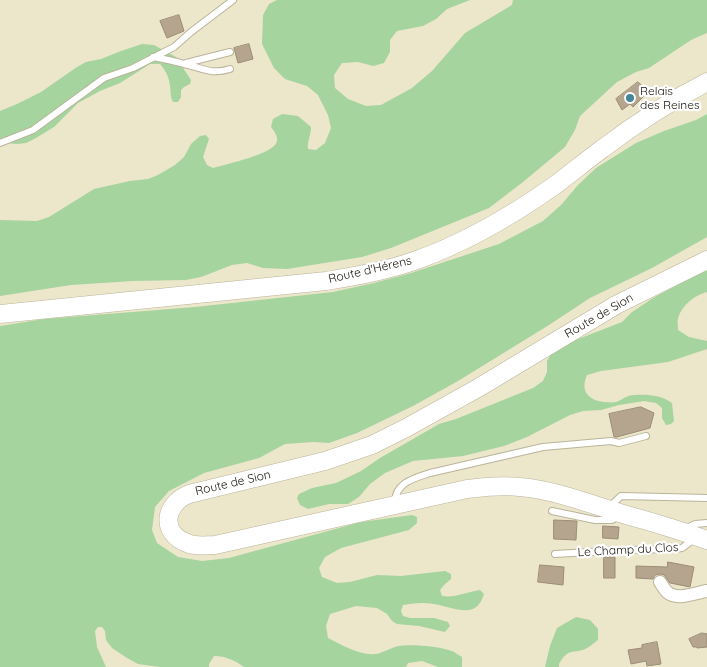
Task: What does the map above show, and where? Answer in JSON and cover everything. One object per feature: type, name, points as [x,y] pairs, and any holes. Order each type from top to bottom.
[{"type":"main road","name":"Route d'Hérens","points":[[0,314],[326,281],[379,271],[414,261],[464,241],[500,221],[551,188],[623,133],[700,86]]},
{"type":"main road","name":"Route de Sion","points":[[698,532],[548,492],[506,486],[467,489],[215,545],[190,544],[178,538],[170,527],[169,519],[170,510],[173,506],[189,494],[325,461],[372,445],[478,388],[616,305],[707,260]]},
{"type":"street","points":[[660,582],[666,591],[673,596],[707,591]]},
{"type":"lane","points":[[0,143],[34,130],[104,78],[133,68],[174,47],[234,0]]},
{"type":"lane","points":[[185,64],[230,52]]},
{"type":"lane","points":[[153,57],[212,72],[230,69]]},
{"type":"lane","points":[[396,505],[396,494],[402,486],[415,478],[543,448],[611,441],[619,443],[646,436]]},
{"type":"lane","points":[[552,511],[595,520],[612,520],[621,496],[707,498]]},
{"type":"lane","name":"Le Champ du Clos","points":[[555,554],[682,548],[698,532]]},
{"type":"green space","points":[[277,0],[470,0],[447,9],[436,19],[423,26],[397,31],[390,40],[390,52],[384,63],[373,66],[358,62],[342,63],[334,75],[335,88],[348,99],[366,106],[381,105],[412,88],[432,71],[465,33],[512,5],[513,0],[707,0],[707,33],[691,40],[649,68],[636,72],[617,82],[580,116],[575,130],[565,147],[489,208],[391,248],[362,257],[287,269],[263,268],[247,263],[232,265],[201,277],[186,280],[71,285],[0,296],[0,220],[37,221],[49,217],[94,189],[148,179],[158,175],[184,157],[191,144],[200,136],[206,135],[209,139],[203,157],[207,165],[213,168],[259,154],[274,146],[277,141],[271,127],[273,119],[282,114],[298,116],[311,127],[308,149],[316,150],[325,143],[331,128],[328,115],[318,95],[307,86],[285,79],[274,68],[262,44],[263,15],[269,4]]},
{"type":"green space","points":[[142,44],[154,45],[176,57],[191,80],[190,84],[181,90],[181,97],[178,102],[173,102],[172,100],[167,74],[160,64],[150,64],[120,83],[78,103],[54,127],[36,138],[26,143],[0,142],[0,111],[41,92],[86,62],[101,59]]},
{"type":"green space","points":[[707,114],[707,237],[652,268],[590,298],[458,381],[413,406],[357,433],[329,443],[285,444],[259,458],[204,473],[169,491],[155,507],[152,530],[157,543],[178,557],[202,561],[229,558],[361,522],[412,515],[417,517],[417,523],[409,530],[341,548],[325,557],[319,568],[322,577],[337,583],[350,582],[377,575],[401,576],[445,571],[451,574],[451,579],[440,590],[442,596],[456,596],[480,590],[484,594],[480,602],[470,610],[426,603],[403,605],[401,611],[403,616],[410,618],[434,618],[448,622],[450,626],[445,632],[419,626],[397,624],[387,614],[377,608],[356,606],[330,614],[326,626],[328,638],[351,649],[370,654],[404,645],[439,648],[452,651],[462,657],[462,667],[438,667],[422,661],[408,663],[406,667],[244,667],[230,659],[214,656],[209,667],[160,667],[138,664],[127,658],[112,648],[106,640],[105,631],[102,627],[98,627],[95,631],[97,647],[106,667],[0,667],[0,326],[44,319],[195,307],[333,292],[411,273],[499,244],[543,221],[596,168],[636,143]]},
{"type":"green space","points":[[707,269],[707,292],[694,298],[686,305],[678,318],[678,330],[689,337],[707,341],[707,349],[668,362],[601,371],[587,375],[585,381],[584,386],[587,394],[598,401],[614,402],[629,396],[639,395],[654,396],[668,400],[672,403],[674,421],[671,424],[666,425],[662,418],[662,408],[656,403],[644,401],[601,410],[583,411],[570,415],[527,437],[504,446],[463,456],[413,461],[385,473],[370,484],[359,497],[348,504],[329,504],[308,509],[300,505],[297,498],[299,494],[312,488],[336,483],[361,471],[439,424],[533,388],[543,381],[547,372],[547,361],[552,352],[568,343],[622,322],[632,312],[653,298]]},
{"type":"green space","points":[[576,617],[590,620],[598,629],[598,640],[587,648],[566,655],[559,664],[559,667],[545,667],[557,628]]},
{"type":"building","points":[[179,15],[184,31],[167,38],[160,21]]},
{"type":"building","points":[[249,44],[253,59],[238,63],[234,48]]},
{"type":"building","name":"Relais des Reines","points":[[638,82],[647,90],[642,94],[644,96],[633,107],[630,104],[622,110],[616,99]]},
{"type":"building","points":[[641,407],[654,413],[650,428],[614,437],[609,414]]},
{"type":"building","points":[[554,520],[577,521],[576,540],[554,539]]},
{"type":"building","points":[[603,526],[619,527],[618,539],[603,538]]},
{"type":"building","points":[[604,557],[615,557],[615,578],[604,578]]},
{"type":"building","points":[[668,562],[694,567],[690,587],[670,583],[664,575],[660,574],[655,575],[653,579],[636,578],[636,566],[667,567]]},
{"type":"building","points":[[540,565],[564,567],[563,585],[538,582]]},
{"type":"building","points":[[702,633],[707,634],[707,647],[693,647],[689,639]]},
{"type":"building","points":[[657,642],[661,664],[647,666],[646,661],[631,664],[628,650],[642,648],[642,645]]},
{"type":"place","name":"Relais des Reines","points":[[630,98]]}]
